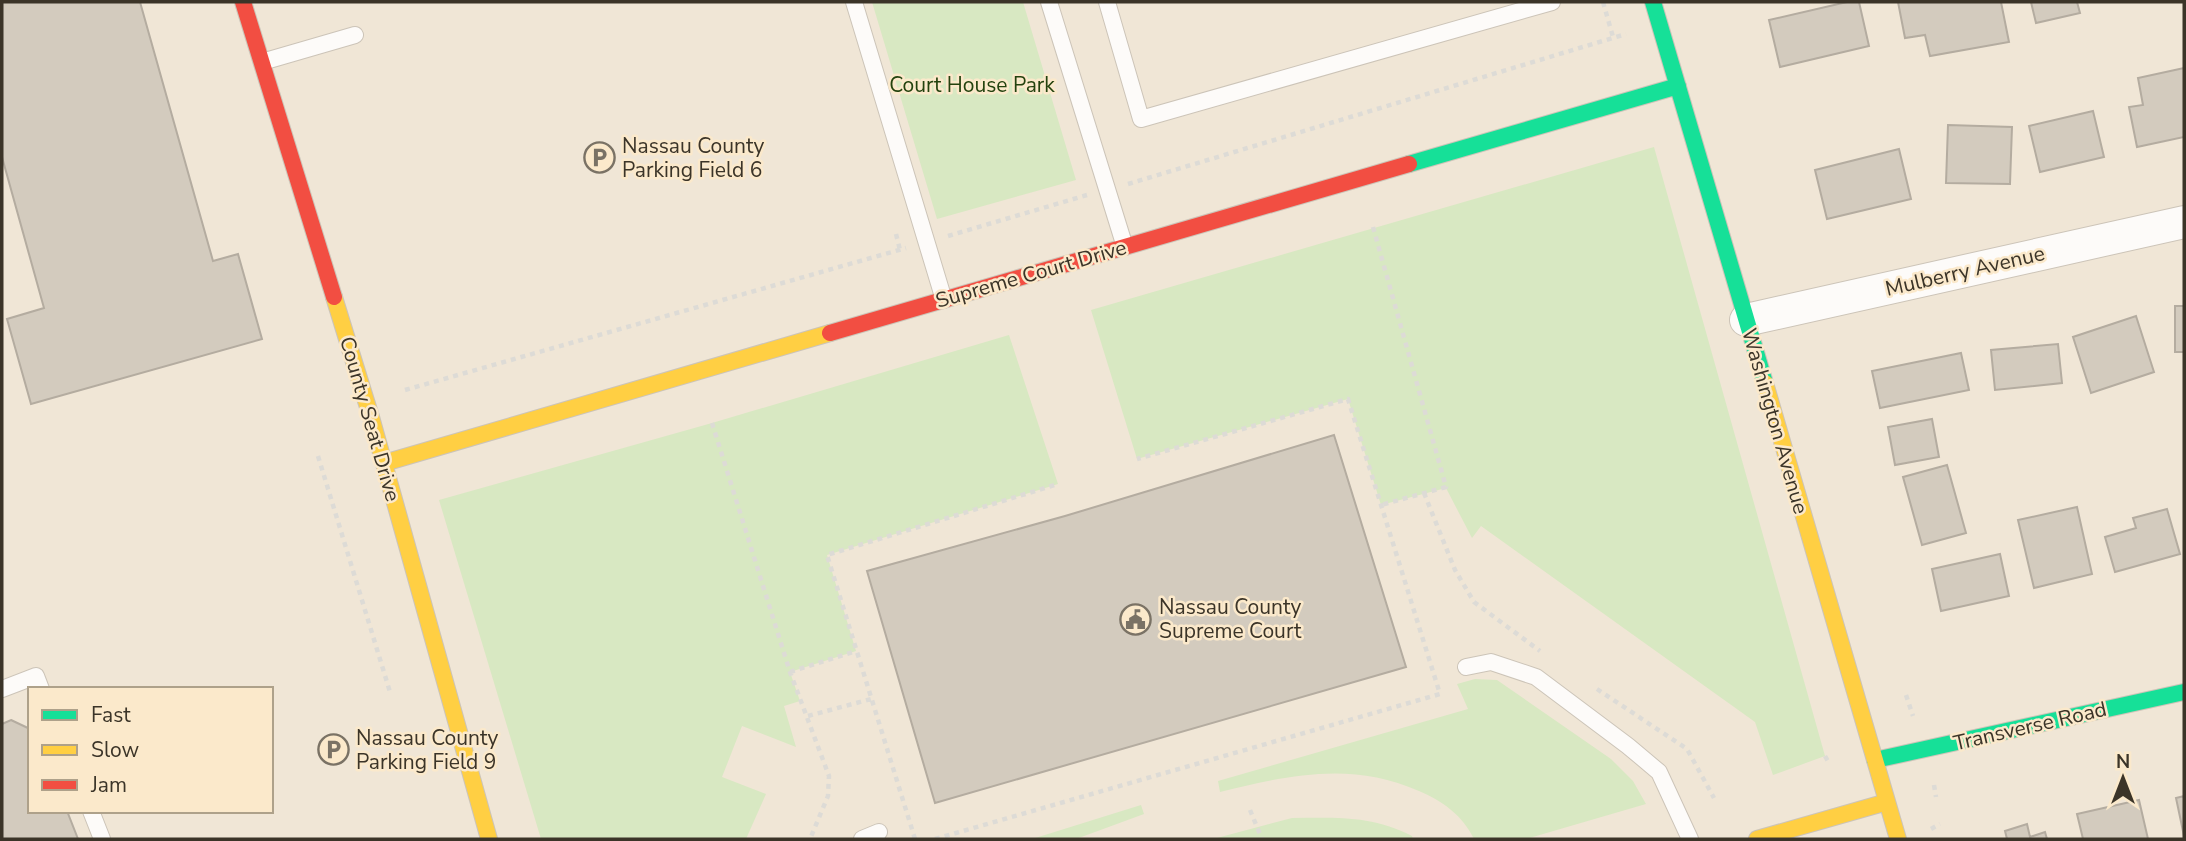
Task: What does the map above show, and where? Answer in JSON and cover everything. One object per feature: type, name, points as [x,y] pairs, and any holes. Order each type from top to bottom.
[{"type":"street","name":"County Seat Drive","points":[[243,2],[384,463],[489,839]]},
{"type":"street","name":"Washington Avenue","points":[[1653,2],[1898,839]]},
{"type":"street","name":"Supreme Court Drive","points":[[384,463],[1678,86]]},
{"type":"street","name":"Mulberry Avenue","points":[[1746,320],[2184,222]]},
{"type":"street","name":"Transverse Road","points":[[1875,760],[2184,692]]},
{"type":"street","points":[[1757,839],[1887,802]]},
{"type":"lane","points":[[854,2],[944,300]]},
{"type":"lane","points":[[1049,2],[1125,247]]},
{"type":"lane","points":[[1107,2],[1141,119],[1552,2]]},
{"type":"lane","points":[[262,62],[355,35]]},
{"type":"lane","points":[[1466,667],[1491,662],[1536,677],[1628,746],[1659,772],[1690,839]]},
{"type":"lane","points":[[2,689],[36,676],[40,687]]},
{"type":"lane","points":[[92,813],[102,839]]},
{"type":"lane","points":[[862,839],[879,832]]},
{"type":"path","points":[[1603,2],[1613,37]]},
{"type":"path","points":[[405,390],[1128,184],[1660,24]]},
{"type":"path","points":[[1124,171],[1128,184]]},
{"type":"path","points":[[1373,227],[1446,487],[1381,505]]},
{"type":"path","points":[[935,839],[1440,694],[1348,399],[1137,459]]},
{"type":"path","points":[[712,423],[790,672],[829,776],[828,796],[810,839]]},
{"type":"path","points":[[318,456],[390,692]]},
{"type":"path","points":[[915,839],[827,555],[1058,484]]},
{"type":"path","points":[[1424,493],[1455,570],[1474,601],[1540,651]]},
{"type":"path","points":[[790,672],[856,651]]},
{"type":"path","points":[[1587,682],[1687,749],[1714,799]]},
{"type":"path","points":[[1906,695],[1913,716]]},
{"type":"path","points":[[808,716],[870,699]]},
{"type":"path","points":[[1825,756],[1829,763]]},
{"type":"path","points":[[1934,785],[1936,797]]},
{"type":"path","points":[[1250,810],[1262,839]]},
{"type":"green space","name":"Court House Park","points":[[872,2],[1023,2],[1076,180],[937,219]]},
{"type":"green space","points":[[1654,147],[1825,756],[1773,775],[1755,722],[1481,526],[1472,538],[1446,488],[1381,505],[1348,399],[1137,459],[1091,310]]},
{"type":"green space","points":[[1009,335],[1058,484],[827,555],[856,651],[790,672],[800,701],[784,706],[796,747],[742,726],[722,777],[766,794],[746,839],[541,839],[439,500]]},
{"type":"green space","points":[[1475,679],[1497,680],[1611,759],[1633,781],[1646,804],[1526,839],[1474,839],[1458,816],[1436,799],[1394,782],[1369,776],[1296,776],[1220,792],[1218,781],[1468,709],[1457,684]]},
{"type":"green space","points":[[1141,805],[1144,814],[1076,839],[1032,839]]},
{"type":"green space","points":[[1292,818],[1368,821],[1397,829],[1413,839],[1213,839]]},
{"type":"building","points":[[2,2],[140,2],[213,261],[238,254],[262,339],[31,404],[7,319],[44,308],[2,157]]},
{"type":"building","points":[[1847,2],[1859,2],[1869,46],[1780,67],[1769,20]]},
{"type":"building","points":[[1898,2],[2001,2],[2009,42],[1930,56],[1925,35],[1905,38]]},
{"type":"building","points":[[2031,2],[2077,2],[2080,13],[2036,23]]},
{"type":"building","points":[[2184,68],[2184,137],[2137,147],[2129,107],[2143,105],[2138,78]]},
{"type":"building","points":[[2093,111],[2104,157],[2040,172],[2029,126]]},
{"type":"building","points":[[1948,125],[2012,127],[2010,184],[1946,183]]},
{"type":"building","points":[[1899,149],[1911,199],[1827,219],[1815,170]]},
{"type":"building","points":[[2175,306],[2184,306],[2184,352],[2175,352]]},
{"type":"building","points":[[2136,316],[2154,372],[2091,393],[2073,337]]},
{"type":"building","points":[[2058,344],[2062,383],[1995,390],[1991,350]]},
{"type":"building","points":[[1961,353],[1969,390],[1880,408],[1872,371]]},
{"type":"building","points":[[1932,419],[1939,457],[1895,465],[1888,427]]},
{"type":"building","name":"Nassau County Supreme Court","points":[[1334,435],[1406,667],[935,803],[867,571],[1065,516]]},
{"type":"building","points":[[1947,465],[1966,533],[1922,545],[1903,477]]},
{"type":"building","points":[[2077,507],[2092,574],[2034,588],[2018,520]]},
{"type":"building","points":[[2167,509],[2180,554],[2115,572],[2105,537],[2136,528],[2133,518]]},
{"type":"building","points":[[2000,554],[2009,596],[1941,611],[1932,569]]},
{"type":"building","points":[[11,720],[28,728],[28,813],[68,813],[78,839],[2,839],[2,724]]},
{"type":"building","points":[[2184,796],[2184,836],[2176,798]]},
{"type":"building","points":[[2139,800],[2148,839],[2083,839],[2077,814]]},
{"type":"building","points":[[2027,824],[2030,837],[2045,832],[2047,839],[2007,839],[2005,831]]},
{"type":"traffic: fast","points":[[1653,2],[1765,383]]},
{"type":"traffic: fast","points":[[1409,164],[1678,86]]},
{"type":"traffic: fast","points":[[1875,760],[2184,692]]},
{"type":"traffic: slow","points":[[334,297],[371,417],[489,839]]},
{"type":"traffic: slow","points":[[384,463],[830,333]]},
{"type":"traffic: slow","points":[[1765,383],[1898,839]]},
{"type":"traffic: slow","points":[[1757,839],[1887,802]]},
{"type":"traffic: jam","points":[[243,2],[334,297]]},
{"type":"traffic: jam","points":[[830,333],[1409,164]]},
{"type":"place","name":"Nassau County Parking Field 6","points":[[599,158]]},
{"type":"place","name":"Nassau County Supreme Court","points":[[1136,619]]},
{"type":"place","name":"Nassau County Parking Field 9","points":[[333,750]]}]
